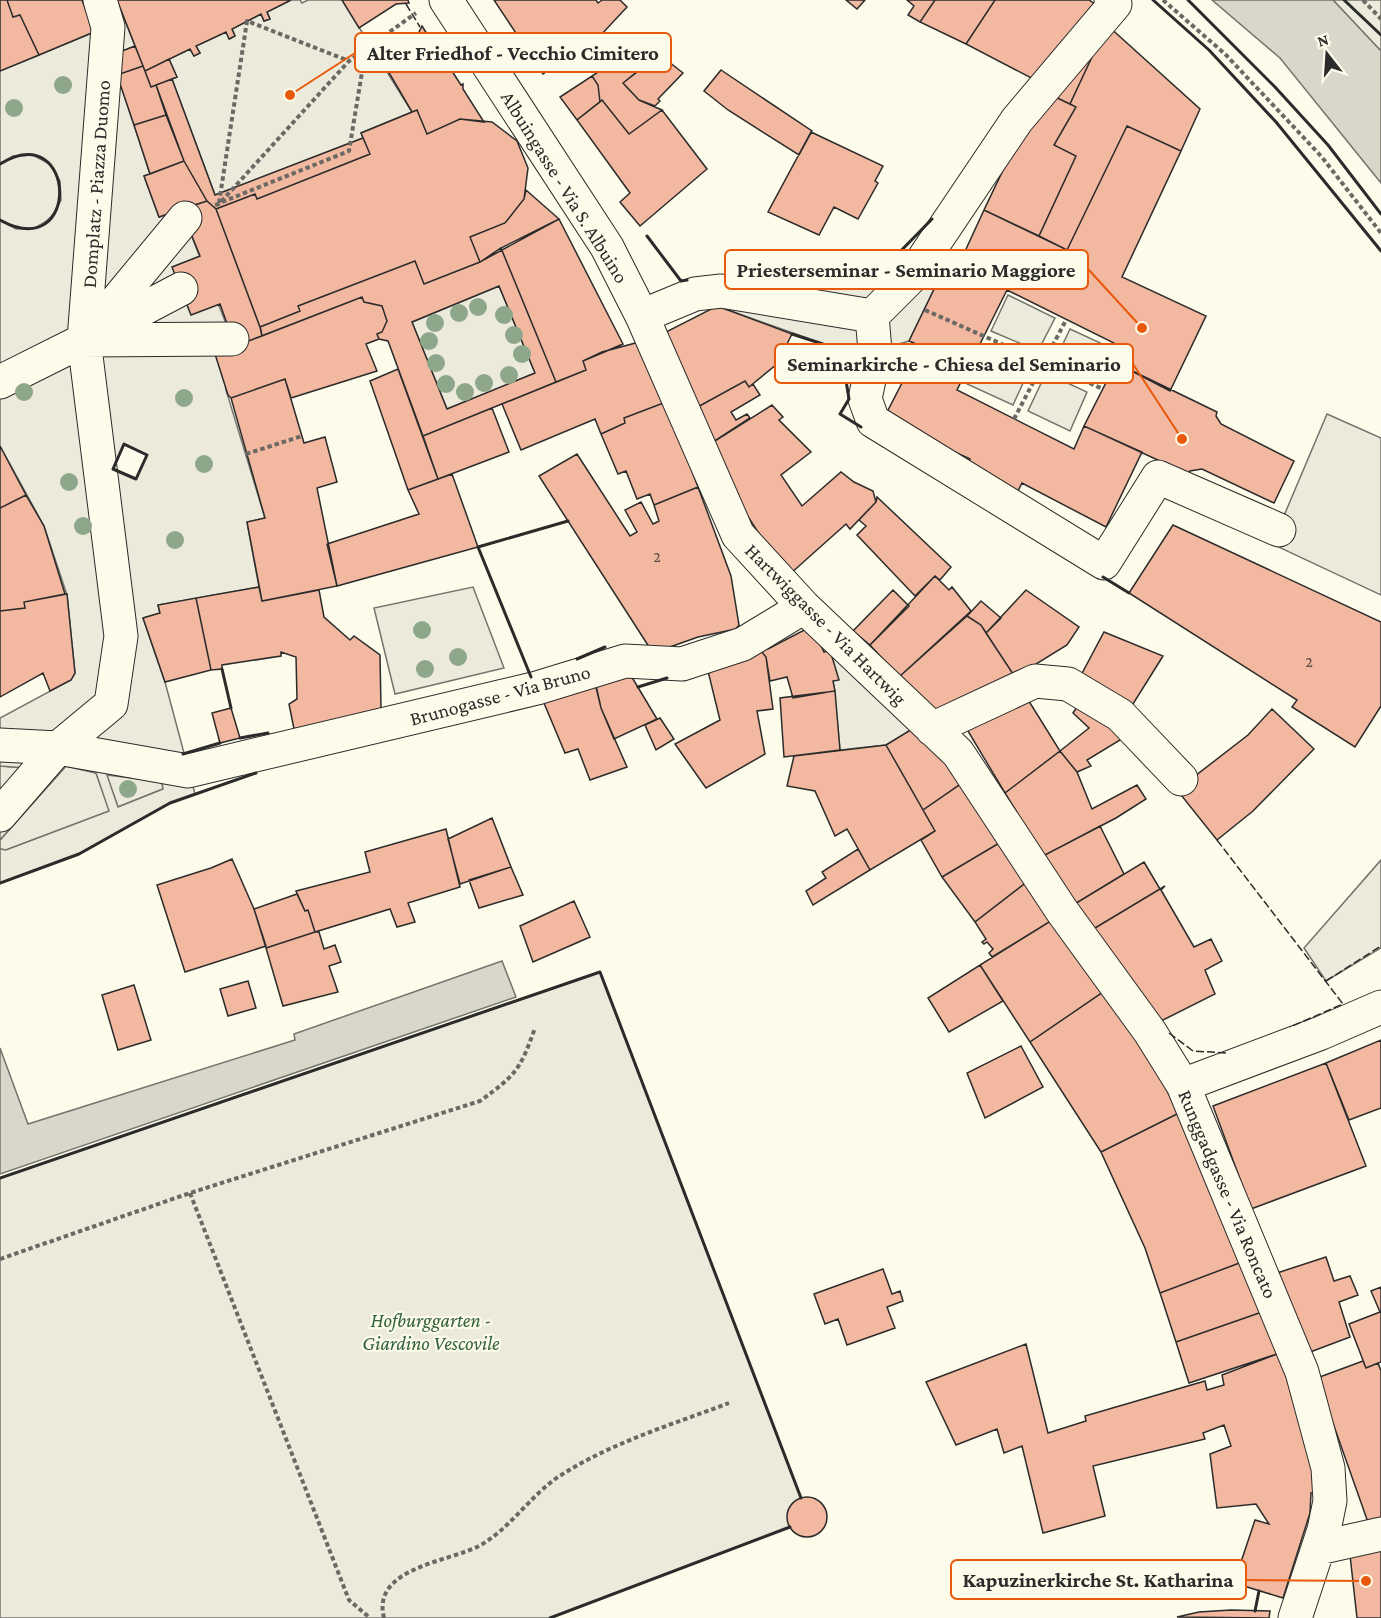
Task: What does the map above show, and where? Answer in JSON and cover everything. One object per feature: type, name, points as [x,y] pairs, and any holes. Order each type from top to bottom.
[{"type":"street","name":"Albuingasse - Via S. Albuino","points":[[446,0],[607,247],[642,316]]},
{"type":"street","points":[[1113,2],[1017,120],[912,276],[872,316],[875,351],[865,399],[873,421],[1104,563],[1158,477],[1279,530]]},
{"type":"street","name":"Domplatz - Piazza Duomo","points":[[0,815],[58,748],[111,704],[121,636],[84,340],[104,14]]},
{"type":"street","name":"Domplatz - Piazza Duomo","points":[[84,340],[206,209]]},
{"type":"street","name":"Domplatz - Piazza Duomo","points":[[0,382],[181,289]]},
{"type":"street","points":[[642,316],[695,294],[721,291],[872,316]]},
{"type":"street","name":"Hartwiggasse - Via Hartwig","points":[[642,316],[738,535],[804,607],[932,729]]},
{"type":"street","name":"Domplatz - Piazza Duomo","points":[[84,340],[232,339]]},
{"type":"street","name":"Brunogasse - Via Bruno","points":[[58,748],[188,771],[537,688],[625,661],[682,664],[743,644],[804,607]]},
{"type":"street","points":[[932,729],[1035,681],[1068,684],[1120,715],[1181,779]]},
{"type":"street","name":"Runggadgasse - Via Roncato","points":[[932,729],[958,753],[1062,911],[1150,1032],[1183,1085],[1302,1372],[1328,1468],[1330,1501],[1319,1548],[1295,1618]]},
{"type":"street","points":[[0,745],[58,748]]},
{"type":"street","points":[[1183,1085],[1321,1033],[1381,1006]]},
{"type":"street","points":[[1319,1548],[1381,1534]]},
{"type":"path","points":[[1163,0],[1225,54],[1321,156],[1381,233]]},
{"type":"path","points":[[1363,0],[1381,19]]},
{"type":"path","points":[[206,209],[349,61],[413,15]]},
{"type":"path","points":[[206,209],[247,21],[349,61]]},
{"type":"path","points":[[206,209],[349,151],[366,47]]},
{"type":"path","points":[[924,310],[1103,389]]},
{"type":"path","points":[[1014,419],[1066,320]]},
{"type":"path","points":[[246,454],[302,436]]},
{"type":"path","points":[[0,1259],[190,1193],[480,1101],[511,1078],[525,1057],[535,1028]]},
{"type":"path","points":[[190,1193],[349,1600],[370,1618]]},
{"type":"path","points":[[384,1618],[382,1609],[387,1590],[403,1575],[480,1546],[506,1527],[554,1480],[586,1459],[729,1403]]},
{"type":"green space","points":[[291,0],[300,0],[302,3],[308,0],[342,0],[412,112],[361,133],[363,138],[215,195],[172,79],[177,77],[169,59],[190,49],[194,56],[200,53],[196,46],[226,32],[230,39],[235,36],[232,29],[261,14],[264,21],[270,19],[267,12]]},
{"type":"green space","points":[[1333,0],[1381,0],[1381,51]]},
{"type":"green space","points":[[33,155],[47,163],[57,174],[61,185],[61,197],[50,218],[29,229],[16,229],[0,220],[0,164],[13,156]]},
{"type":"green space","points":[[499,286],[535,373],[447,409],[412,322]]},
{"type":"green space","points":[[1008,295],[1055,318],[1038,351],[991,331]]},
{"type":"green space","points":[[1070,329],[1109,347],[1095,379],[1055,361]]},
{"type":"green space","points":[[983,349],[1029,370],[1013,405],[967,384]]},
{"type":"green space","points":[[1046,373],[1087,392],[1070,431],[1028,411]]},
{"type":"green space","points":[[473,587],[504,668],[395,694],[374,608]]},
{"type":"green space","points":[[0,766],[26,768],[0,798]]},
{"type":"green space","points":[[66,766],[96,773],[110,811],[6,850],[0,849],[0,840]]},
{"type":"green space","points":[[106,774],[156,781],[162,783],[163,789],[118,807]]},
{"type":"green space","name":"Hofburggarten - Giardino Vescovile","points":[[600,972],[801,1498],[793,1503],[788,1511],[790,1527],[551,1618],[0,1618],[0,1178]]},
{"type":"shaded area","points":[[82,0],[117,0],[135,46],[118,53],[114,64],[150,174],[144,176],[159,217],[181,209],[232,339],[226,390],[265,518],[247,522],[259,587],[158,605],[160,613],[143,618],[165,682],[195,794],[170,803],[79,854],[0,883],[0,849],[6,850],[109,811],[96,773],[66,766],[0,840],[0,798],[25,768],[0,766],[0,718],[71,680],[75,673],[67,595],[44,526],[0,446],[0,220],[16,229],[35,228],[52,218],[61,200],[60,181],[50,164],[33,155],[13,156],[0,164],[0,71],[94,32]],"holes":[[[124,445],[147,455],[136,479],[113,469]],[[107,775],[156,781],[162,783],[163,789],[118,807]]]},
{"type":"shaded area","points":[[1212,0],[1333,0],[1381,51],[1381,183],[1280,58]]},
{"type":"shaded area","points":[[888,264],[912,276],[938,281],[909,341],[875,351],[841,350],[717,306],[724,278]]},
{"type":"shaded area","points":[[1327,414],[1381,438],[1381,595],[1272,544]]},
{"type":"shaded area","points":[[853,631],[935,716],[886,745],[840,750],[830,650]]},
{"type":"shaded area","points":[[1381,860],[1381,948],[1326,981],[1304,948]]},
{"type":"shaded area","points":[[502,961],[516,997],[0,1174],[0,1048],[28,1124],[295,1040],[294,1034]]},
{"type":"building","points":[[0,0],[7,0],[13,17],[20,15],[39,55],[0,71]]},
{"type":"building","points":[[7,0],[82,0],[94,32],[39,55],[20,15],[13,17]]},
{"type":"building","points":[[117,0],[291,0],[267,12],[270,19],[264,21],[261,14],[232,29],[235,36],[229,39],[226,32],[196,46],[200,53],[194,56],[190,49],[145,71]]},
{"type":"building","points":[[342,0],[408,0],[409,3],[396,4],[359,28]]},
{"type":"building","points":[[494,0],[596,0],[598,3],[602,0],[620,0],[627,7],[600,36],[543,74]]},
{"type":"building","points":[[846,0],[865,0],[857,9]]},
{"type":"building","points":[[907,0],[935,0],[920,22],[908,15],[914,6]]},
{"type":"building","points":[[935,0],[995,0],[966,44],[920,22]]},
{"type":"building","points":[[995,0],[1089,0],[1104,10],[1041,83],[966,44]]},
{"type":"building","points":[[1107,25],[1070,104],[1049,94]]},
{"type":"building","points":[[1107,25],[1200,109],[1181,151],[1127,126],[1067,250],[1039,236],[1076,156],[1054,145],[1076,107],[1070,104]]},
{"type":"building","points":[[422,26],[429,37],[432,36],[435,39],[432,41],[445,61],[447,59],[450,63],[448,65],[461,85],[463,84],[463,89],[484,122],[460,119],[427,134],[417,110],[412,112],[381,59],[417,36]]},
{"type":"building","points":[[639,45],[653,60],[623,83],[639,100],[662,110],[629,134],[602,100],[600,102],[598,85],[592,76]]},
{"type":"building","points":[[135,46],[143,66],[117,75],[117,53]]},
{"type":"building","points":[[659,54],[683,73],[658,99],[660,101],[655,106],[639,100],[623,83]]},
{"type":"building","points":[[169,59],[177,77],[151,87],[145,71]]},
{"type":"building","points":[[143,66],[151,87],[156,85],[166,115],[134,125],[117,75]]},
{"type":"building","points":[[721,70],[812,131],[799,155],[728,110],[704,91]]},
{"type":"building","points":[[592,76],[598,85],[600,102],[577,120],[560,97]]},
{"type":"building","points":[[172,79],[215,195],[363,138],[370,154],[257,199],[255,194],[216,209],[207,201],[184,161],[156,85]]},
{"type":"building","points":[[1049,94],[1076,107],[1054,145],[1076,156],[1039,236],[984,210],[1027,120]]},
{"type":"building","points":[[602,100],[629,134],[662,110],[707,169],[640,226],[620,202],[630,193],[577,120]]},
{"type":"building","points":[[417,110],[427,134],[460,119],[492,122],[517,141],[528,168],[524,199],[505,223],[470,237],[480,262],[424,284],[415,261],[298,306],[300,311],[260,327],[216,209],[255,194],[257,199],[370,154],[361,133]]},
{"type":"building","points":[[166,115],[184,161],[150,174],[134,125]]},
{"type":"building","points":[[1127,126],[1181,151],[1122,277],[1206,316],[1170,391],[1116,363],[1124,348],[1007,290],[957,390],[1074,449],[1084,426],[1142,452],[1106,527],[1022,483],[1016,495],[965,471],[970,459],[883,420],[921,346],[909,341],[938,281],[949,286],[984,210],[1067,250]]},
{"type":"building","points":[[811,132],[883,166],[875,181],[878,183],[858,219],[834,207],[819,235],[768,212]]},
{"type":"building","points":[[184,161],[207,201],[159,217],[144,176]]},
{"type":"building","points":[[526,190],[559,219],[480,262],[470,237],[505,223],[524,199]]},
{"type":"building","points":[[207,201],[216,209],[261,330],[262,336],[235,346],[220,304],[191,315],[172,267],[200,256],[181,209]]},
{"type":"building","points":[[559,219],[623,344],[583,361],[586,370],[556,382],[501,248]]},
{"type":"building","points":[[501,248],[556,382],[423,436],[388,341],[379,339],[377,334],[382,332],[387,321],[382,306],[364,302],[362,297],[262,336],[260,327],[300,311],[298,306],[415,261],[424,284],[480,262]],"holes":[[[499,286],[535,373],[447,409],[412,322]]]},
{"type":"building","points":[[362,297],[364,302],[382,306],[387,321],[382,332],[377,334],[379,339],[366,344],[377,371],[291,398],[285,379],[231,398],[228,395],[215,354]]},
{"type":"building","points":[[717,306],[792,334],[777,364],[749,387],[745,381],[694,409],[664,333]]},
{"type":"building","points":[[643,341],[666,402],[624,418],[625,423],[601,434],[595,419],[521,450],[502,404],[586,370],[583,361],[602,352]]},
{"type":"building","points":[[1116,363],[1217,412],[1216,416],[1221,424],[1294,461],[1274,503],[1202,469],[1190,471],[1188,474],[1084,426]]},
{"type":"building","points":[[398,369],[438,479],[408,490],[370,381]]},
{"type":"building","points":[[285,379],[304,443],[325,437],[337,482],[317,488],[337,586],[262,601],[247,522],[265,518],[231,398]]},
{"type":"building","points":[[745,381],[749,387],[753,384],[760,395],[731,412],[736,420],[747,414],[750,418],[710,444],[694,409]]},
{"type":"building","points":[[666,402],[698,487],[654,505],[650,494],[637,499],[626,471],[618,474],[601,434],[625,423],[624,418]]},
{"type":"building","points":[[772,405],[783,417],[779,420],[811,452],[781,475],[802,506],[841,472],[854,482],[873,491],[876,502],[850,529],[846,524],[790,574],[767,546],[736,498],[710,444]]},
{"type":"building","points":[[492,408],[509,452],[438,479],[423,436]]},
{"type":"building","points":[[0,446],[26,495],[0,508]]},
{"type":"building","points":[[577,454],[630,536],[637,532],[625,510],[641,502],[653,524],[659,521],[654,505],[698,487],[731,576],[739,625],[736,629],[698,637],[653,653],[539,476]]},
{"type":"building","points":[[452,474],[478,547],[337,586],[327,544],[419,514],[408,490]]},
{"type":"building","points":[[26,495],[44,526],[65,594],[24,602],[25,608],[0,611],[0,508]]},
{"type":"building","points":[[877,497],[951,567],[940,580],[935,576],[915,596],[857,535],[866,526],[859,520],[876,502]]},
{"type":"building","points":[[1173,525],[1381,622],[1381,706],[1355,747],[1292,707],[1297,700],[1129,593]]},
{"type":"building","points":[[935,576],[949,590],[952,587],[971,611],[899,677],[870,645]]},
{"type":"building","points":[[259,587],[262,601],[319,590],[324,617],[350,640],[354,636],[380,655],[381,709],[294,729],[289,704],[297,699],[296,657],[281,652],[281,656],[222,665],[222,669],[211,670],[196,598]]},
{"type":"building","points":[[893,590],[909,606],[870,645],[853,631]]},
{"type":"building","points":[[1026,590],[1079,627],[1067,645],[1015,677],[986,633]]},
{"type":"building","points":[[67,594],[75,673],[71,680],[50,691],[43,673],[0,697],[0,611],[25,608],[24,602]]},
{"type":"building","points":[[196,598],[211,670],[165,682],[143,618],[160,613],[158,605]]},
{"type":"building","points":[[981,601],[1001,618],[986,633],[981,625],[967,616]]},
{"type":"building","points":[[967,616],[981,625],[1015,677],[935,716],[899,677]]},
{"type":"building","points":[[812,626],[824,652],[830,650],[839,680],[833,681],[835,691],[793,698],[787,677],[770,681],[766,657],[757,646],[768,649]]},
{"type":"building","points":[[1104,632],[1163,656],[1128,712],[1079,679]]},
{"type":"building","points":[[757,646],[766,657],[773,709],[757,711],[765,754],[706,788],[675,744],[720,720],[707,667]]},
{"type":"building","points":[[627,669],[657,719],[614,739],[601,708],[595,681]]},
{"type":"building","points":[[594,679],[601,708],[627,767],[590,780],[578,749],[565,753],[541,696]]},
{"type":"building","points":[[1022,690],[1060,751],[1005,793],[962,721]]},
{"type":"building","points":[[835,691],[840,750],[784,757],[780,698]]},
{"type":"building","points":[[1083,698],[1130,734],[1087,760],[1091,766],[1077,772],[1060,751],[1089,728],[1073,713]]},
{"type":"building","points":[[231,708],[240,738],[220,743],[212,713]]},
{"type":"building","points":[[1272,709],[1314,749],[1253,811],[1217,840],[1177,790],[1248,735]]},
{"type":"building","points":[[660,718],[674,739],[656,750],[645,725]]},
{"type":"building","points":[[917,726],[962,783],[923,810],[886,745]]},
{"type":"building","points":[[886,745],[935,831],[870,870],[847,829],[835,836],[815,791],[787,786],[794,756]]},
{"type":"building","points":[[1060,751],[1077,772],[1092,809],[1137,785],[1146,799],[1116,818],[1043,856],[1005,793]]},
{"type":"building","points":[[962,783],[1001,842],[942,877],[921,840],[935,831],[923,810]]},
{"type":"building","points":[[492,818],[511,867],[460,884],[448,839]]},
{"type":"building","points":[[1100,826],[1124,874],[1073,905],[1043,856]]},
{"type":"building","points":[[446,829],[460,887],[408,903],[415,922],[397,927],[390,909],[315,932],[308,910],[305,911],[296,891],[370,872],[365,852]]},
{"type":"building","points":[[1001,842],[1028,881],[975,922],[942,877]]},
{"type":"building","points":[[858,849],[870,870],[813,905],[806,891],[826,878],[822,872]]},
{"type":"building","points":[[232,859],[254,909],[266,946],[185,972],[157,885]]},
{"type":"building","points":[[1144,862],[1160,889],[1090,931],[1073,905]]},
{"type":"building","points":[[511,867],[523,895],[479,908],[469,880]]},
{"type":"building","points":[[1028,881],[1054,919],[992,957],[989,953],[993,949],[987,942],[984,944],[982,942],[986,939],[975,922]]},
{"type":"building","points":[[1165,886],[1161,890],[1194,947],[1211,939],[1222,961],[1205,970],[1215,994],[1159,1022],[1090,931]]},
{"type":"building","points":[[297,894],[305,911],[308,910],[315,932],[266,948],[254,909]]},
{"type":"building","points":[[574,901],[590,937],[533,962],[520,926]]},
{"type":"building","points":[[1054,919],[1103,992],[1030,1042],[980,965]]},
{"type":"building","points":[[319,932],[324,949],[335,945],[341,962],[329,966],[338,992],[283,1006],[266,948]]},
{"type":"building","points":[[980,965],[1003,1001],[949,1032],[928,998]]},
{"type":"building","points":[[248,981],[256,1008],[228,1016],[220,989]]},
{"type":"building","points":[[134,985],[151,1040],[118,1050],[102,995]]},
{"type":"building","points":[[1103,992],[1150,1059],[1179,1113],[1101,1152],[1030,1042]]},
{"type":"building","points":[[1381,1040],[1381,1108],[1349,1120],[1326,1063]]},
{"type":"building","points":[[1021,1046],[1043,1087],[985,1118],[967,1073]]},
{"type":"building","points":[[1326,1063],[1366,1166],[1251,1209],[1213,1106]]},
{"type":"building","points":[[1179,1113],[1242,1262],[1160,1293],[1145,1248],[1101,1152]]},
{"type":"building","points":[[1326,1257],[1334,1281],[1350,1276],[1358,1295],[1339,1302],[1350,1337],[1305,1354],[1277,1273]]},
{"type":"building","points":[[1242,1262],[1262,1312],[1176,1342],[1160,1293]]},
{"type":"building","points":[[883,1269],[892,1294],[900,1291],[903,1301],[887,1307],[895,1328],[847,1345],[838,1319],[825,1324],[814,1294]]},
{"type":"building","points":[[1381,1287],[1381,1362],[1366,1368],[1349,1324],[1380,1312],[1371,1291]]},
{"type":"building","points":[[1262,1312],[1280,1353],[1189,1383],[1176,1342]]},
{"type":"building","points":[[1026,1344],[1048,1433],[1086,1421],[1085,1416],[1205,1381],[1207,1390],[1224,1385],[1222,1375],[1280,1353],[1304,1432],[1317,1493],[1311,1493],[1310,1513],[1283,1598],[1234,1583],[1255,1520],[1269,1524],[1256,1504],[1217,1508],[1210,1454],[1231,1446],[1224,1425],[1203,1433],[1205,1439],[1093,1466],[1105,1516],[1043,1533],[1022,1446],[1004,1453],[997,1429],[956,1445],[926,1382]]},
{"type":"building","points":[[1363,1361],[1366,1368],[1378,1363],[1381,1371],[1381,1524],[1370,1528],[1317,1378]]},
{"type":"building","points":[[807,1497],[821,1503],[827,1517],[821,1531],[807,1537],[793,1531],[787,1517],[793,1503]]},
{"type":"building","points":[[1381,1539],[1381,1618],[1357,1618],[1349,1546]]},
{"type":"building","points":[[1270,1611],[1269,1618],[1177,1617],[1199,1612]]},
{"type":"fence","points":[[406,4],[420,27]]},
{"type":"fence","points":[[1217,840],[1343,1004],[1290,1027]]},
{"type":"fence","points":[[1326,981],[1381,946]]},
{"type":"fence","points":[[1169,1033],[1193,1051],[1226,1053]]},
{"type":"wall","points":[[1153,0],[1209,50],[1276,122],[1381,251]]},
{"type":"wall","points":[[1188,0],[1275,87],[1328,145],[1381,214]]},
{"type":"wall","points":[[1344,0],[1381,35]]},
{"type":"wall","points":[[0,164],[25,155],[44,159],[55,173],[60,191],[56,210],[45,224],[27,229],[0,220]]},
{"type":"wall","points":[[729,277],[888,264],[932,219]]},
{"type":"wall","points":[[647,236],[681,281],[687,280]]},
{"type":"wall","points":[[792,334],[841,350],[849,399],[840,414],[861,427]]},
{"type":"wall","points":[[124,444],[147,455],[136,479],[113,469],[124,444]]},
{"type":"wall","points":[[531,677],[478,547],[568,521]]},
{"type":"wall","points":[[1103,577],[1129,593]]},
{"type":"wall","points":[[577,659],[605,647]]},
{"type":"wall","points":[[222,669],[231,708]]},
{"type":"wall","points":[[638,687],[667,678]]},
{"type":"wall","points":[[240,738],[268,733]]},
{"type":"wall","points":[[183,754],[220,743]]},
{"type":"wall","points":[[0,883],[79,854],[170,803],[256,773]]},
{"type":"wall","points":[[0,1178],[600,972],[801,1498]]},
{"type":"wall","points":[[550,1618],[790,1527]]},
{"type":"wall","points":[[1255,1611],[1259,1591]]},
{"type":"place","name":"Alter Friedhof - Vecchio Cimitero","points":[[290,95]]},
{"type":"place","name":"Priesterseminar - Seminario Maggiore","points":[[1142,328]]},
{"type":"place","name":"Seminarkirche - Chiesa del Seminario","points":[[1182,439]]},
{"type":"place","name":"Kapuzinerkirche St. Katharina","points":[[1366,1581]]}]
